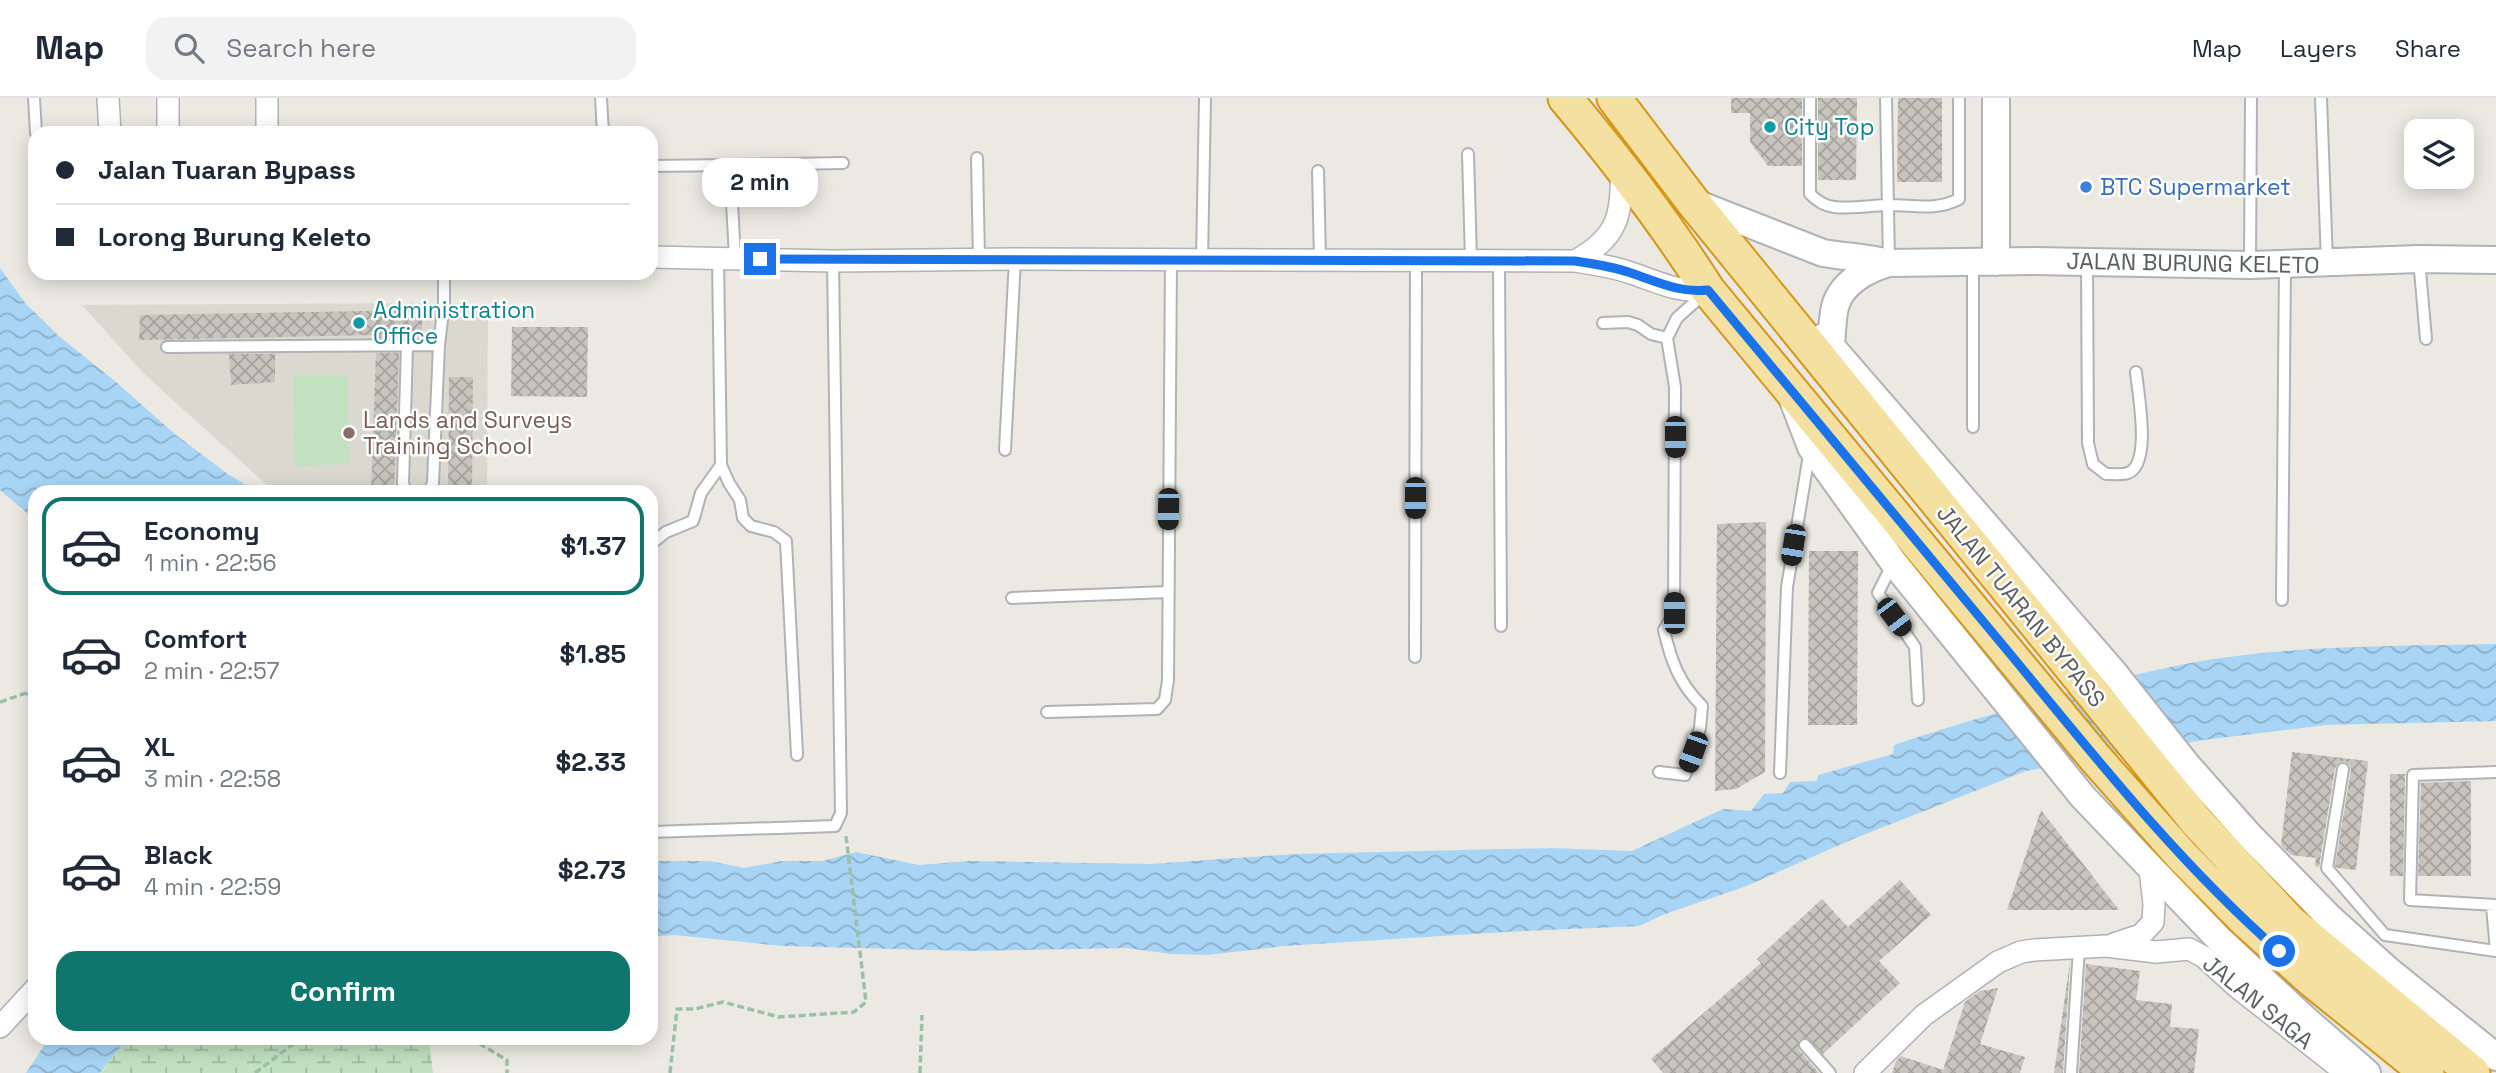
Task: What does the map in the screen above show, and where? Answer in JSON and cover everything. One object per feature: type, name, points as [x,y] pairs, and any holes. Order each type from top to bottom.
[{"type":"highway","name":"JALAN TUARAN BYPASS","points":[[1566,98],[1621,164],[1671,231],[1708,290],[2096,759],[2182,856],[2245,920],[2323,989],[2427,1073]]},
{"type":"highway","points":[[1582,98],[1606,129],[1621,164]]},
{"type":"highway","name":"JALAN TUARAN BYPASS","points":[[1614,98],[1693,202],[2197,822],[2290,922],[2473,1073]]},
{"type":"street","points":[[108,98],[110,126]]},
{"type":"street","points":[[168,98],[168,126]]},
{"type":"street","points":[[267,98],[267,126]]},
{"type":"street","points":[[1985,262],[1996,98]]},
{"type":"street","points":[[1575,261],[1595,250],[1609,237],[1622,195],[1621,164]]},
{"type":"street","points":[[1693,202],[1764,270],[2115,674],[2248,834],[2331,919],[2389,971],[2496,1057]]},
{"type":"street","name":"JALAN BURUNG KELETO","points":[[1693,202],[1823,253],[1863,256],[1889,263]]},
{"type":"street","points":[[658,257],[833,261],[1575,261],[1633,273],[1668,287],[1690,292],[1708,290]]},
{"type":"street","name":"JALAN BURUNG KELETO","points":[[1831,347],[1835,306],[1842,293],[1871,268],[1889,263],[2285,265],[2419,259],[2496,260]]},
{"type":"street","points":[[1788,386],[1811,447],[1894,563],[2083,797],[2217,937],[2305,1020],[2366,1072]]},
{"type":"street","name":"JALAN SAGA","points":[[2106,946],[2141,935],[2153,922],[2150,869]]},
{"type":"street","name":"JALAN SAGA","points":[[1866,1073],[1924,1016],[1998,962],[2021,952],[2034,950],[2106,946],[2156,952],[2189,949],[2204,957],[2336,1065],[2366,1072]]},
{"type":"street","points":[[0,1027],[28,997]]},
{"type":"lane","points":[[34,98],[36,126]]},
{"type":"lane","points":[[601,98],[603,126]]},
{"type":"lane","points":[[1202,260],[1205,98]]},
{"type":"lane","points":[[1810,98],[1810,194],[1818,202],[1833,207],[1888,205],[1920,208],[1946,206],[1959,199],[1959,98]]},
{"type":"lane","points":[[1885,98],[1889,263]]},
{"type":"lane","points":[[2250,265],[2251,98]]},
{"type":"lane","points":[[2321,98],[2327,264]]},
{"type":"lane","points":[[1468,155],[1471,260]]},
{"type":"lane","points":[[977,158],[979,259]]},
{"type":"lane","points":[[658,166],[843,163]]},
{"type":"lane","points":[[730,165],[721,465],[740,500],[743,518],[751,526],[774,532],[786,541],[797,755]]},
{"type":"lane","points":[[1318,171],[1320,259]]},
{"type":"lane","points":[[1005,450],[1015,259]]},
{"type":"lane","points":[[1415,657],[1416,259]]},
{"type":"lane","points":[[2419,259],[2426,339]]},
{"type":"lane","points":[[1047,712],[1157,709],[1165,700],[1168,680],[1171,260]]},
{"type":"lane","points":[[1499,260],[1502,626]]},
{"type":"lane","points":[[658,832],[835,827],[841,813],[833,261]]},
{"type":"lane","points":[[1973,427],[1985,262]]},
{"type":"lane","points":[[2087,262],[2088,443],[2093,464],[2106,474],[2128,473],[2137,466],[2143,453],[2136,372]]},
{"type":"lane","points":[[2282,600],[2285,265]]},
{"type":"lane","points":[[432,485],[444,280]]},
{"type":"lane","points":[[1659,772],[1685,775],[1700,728],[1702,706],[1690,693],[1672,663],[1664,630],[1674,613],[1675,387],[1667,338],[1677,318],[1708,290]]},
{"type":"lane","points":[[1603,323],[1628,322],[1651,334],[1667,338]]},
{"type":"lane","points":[[167,347],[439,345]]},
{"type":"lane","points":[[404,485],[407,346]]},
{"type":"lane","points":[[1780,773],[1787,587],[1807,457],[1811,447]]},
{"type":"lane","points":[[658,538],[666,532],[693,521],[701,493],[721,465]]},
{"type":"lane","points":[[1894,563],[1878,593],[1916,647],[1918,700]]},
{"type":"lane","points":[[1012,598],[1168,593]]},
{"type":"lane","points":[[2343,769],[2327,868],[2385,935],[2496,951],[2494,906],[2410,900],[2413,775],[2496,772]]},
{"type":"lane","points":[[2071,1073],[2079,948]]},
{"type":"lane","points":[[1805,1045],[1830,1073]]},
{"type":"path","points":[[0,702],[27,693]]},
{"type":"path","points":[[670,1073],[677,1009],[695,1009],[705,1004],[723,1002],[779,1017],[793,1017],[854,1012],[866,1002],[845,832]]},
{"type":"path","points":[[919,1073],[922,1014]]},
{"type":"path","points":[[482,1045],[507,1060],[507,1073]]},
{"type":"path","points":[[255,1073],[291,1047]]},
{"type":"shaded area","name":"Lands and Surveys Training School","points":[[488,304],[487,485],[267,485],[144,374],[82,305]]},
{"type":"green space","points":[[293,375],[348,375],[349,464],[295,466]]},
{"type":"green space","points":[[123,1045],[430,1045],[433,1073],[101,1073]]},
{"type":"water","points":[[0,268],[26,304],[60,337],[176,435],[247,485],[28,485],[28,514],[0,490]]},
{"type":"water","points":[[2496,644],[2496,721],[2326,725],[2203,740],[2026,771],[1853,839],[1744,887],[1665,914],[1639,926],[1284,946],[1207,955],[1171,954],[1127,948],[969,951],[783,946],[674,935],[658,936],[658,861],[710,861],[744,868],[782,861],[823,861],[856,852],[919,865],[968,861],[1150,864],[1294,854],[1551,848],[1632,851],[1723,809],[1751,811],[1764,794],[1783,793],[1790,782],[1817,781],[1818,775],[1893,754],[1894,745],[1999,712],[2138,674],[2214,659],[2355,647]]},
{"type":"water","points":[[44,1045],[122,1045],[100,1073],[26,1073]]},
{"type":"building","name":"City Top","points":[[1731,98],[1802,98],[1802,166],[1768,166],[1750,142],[1750,113],[1731,113]]},
{"type":"building","points":[[1818,98],[1857,98],[1856,180],[1818,180]]},
{"type":"building","points":[[1898,98],[1942,98],[1942,182],[1897,182]]},
{"type":"building","points":[[422,310],[422,334],[401,334],[401,337],[377,338],[377,335],[139,340],[140,315]]},
{"type":"building","points":[[512,327],[588,327],[587,397],[511,396]]},
{"type":"building","points":[[376,353],[399,353],[394,485],[371,485]]},
{"type":"building","points":[[229,354],[275,354],[275,382],[231,385]]},
{"type":"building","points":[[449,377],[473,377],[472,485],[448,485]]},
{"type":"building","points":[[1766,522],[1765,772],[1736,789],[1715,791],[1717,524]]},
{"type":"building","points":[[1809,551],[1858,551],[1857,725],[1808,725]]},
{"type":"building","points":[[2292,752],[2368,761],[2356,870],[2335,866],[2351,770],[2345,761],[2335,768],[2319,867],[2315,866],[2316,858],[2291,855],[2281,845]]},
{"type":"building","points":[[2390,774],[2405,774],[2403,876],[2390,876]]},
{"type":"building","points":[[2471,781],[2471,876],[2418,876],[2421,783]]},
{"type":"building","points":[[2041,810],[2119,910],[2007,910]]},
{"type":"building","points":[[1900,880],[1931,915],[1879,961],[1900,983],[1823,1054],[1808,1038],[1799,1040],[1799,1050],[1819,1073],[1663,1073],[1651,1059],[1761,963],[1757,959],[1822,899],[1848,927]]},
{"type":"building","points":[[2070,962],[2063,1073],[2054,1073]]},
{"type":"building","points":[[2086,964],[2140,971],[2136,1000],[2172,1004],[2170,1027],[2199,1029],[2194,1073],[2079,1073]]},
{"type":"building","points":[[1998,988],[1980,1044],[2025,1057],[2020,1073],[1892,1073],[1901,1056],[1943,1070],[1965,1002],[1980,991]]},
{"type":"place","name":"City Top","points":[[1770,127]]},
{"type":"place","name":"BTC Supermarket","points":[[2086,187]]},
{"type":"place","name":"Administration Office","points":[[359,323]]},
{"type":"place","name":"Lands and Surveys Training School","points":[[349,433]]},
{"type":"route","points":[[760,259],[1575,261],[1633,273],[1668,287],[1690,292],[1708,290],[2096,759],[2182,856],[2279,951]]}]
